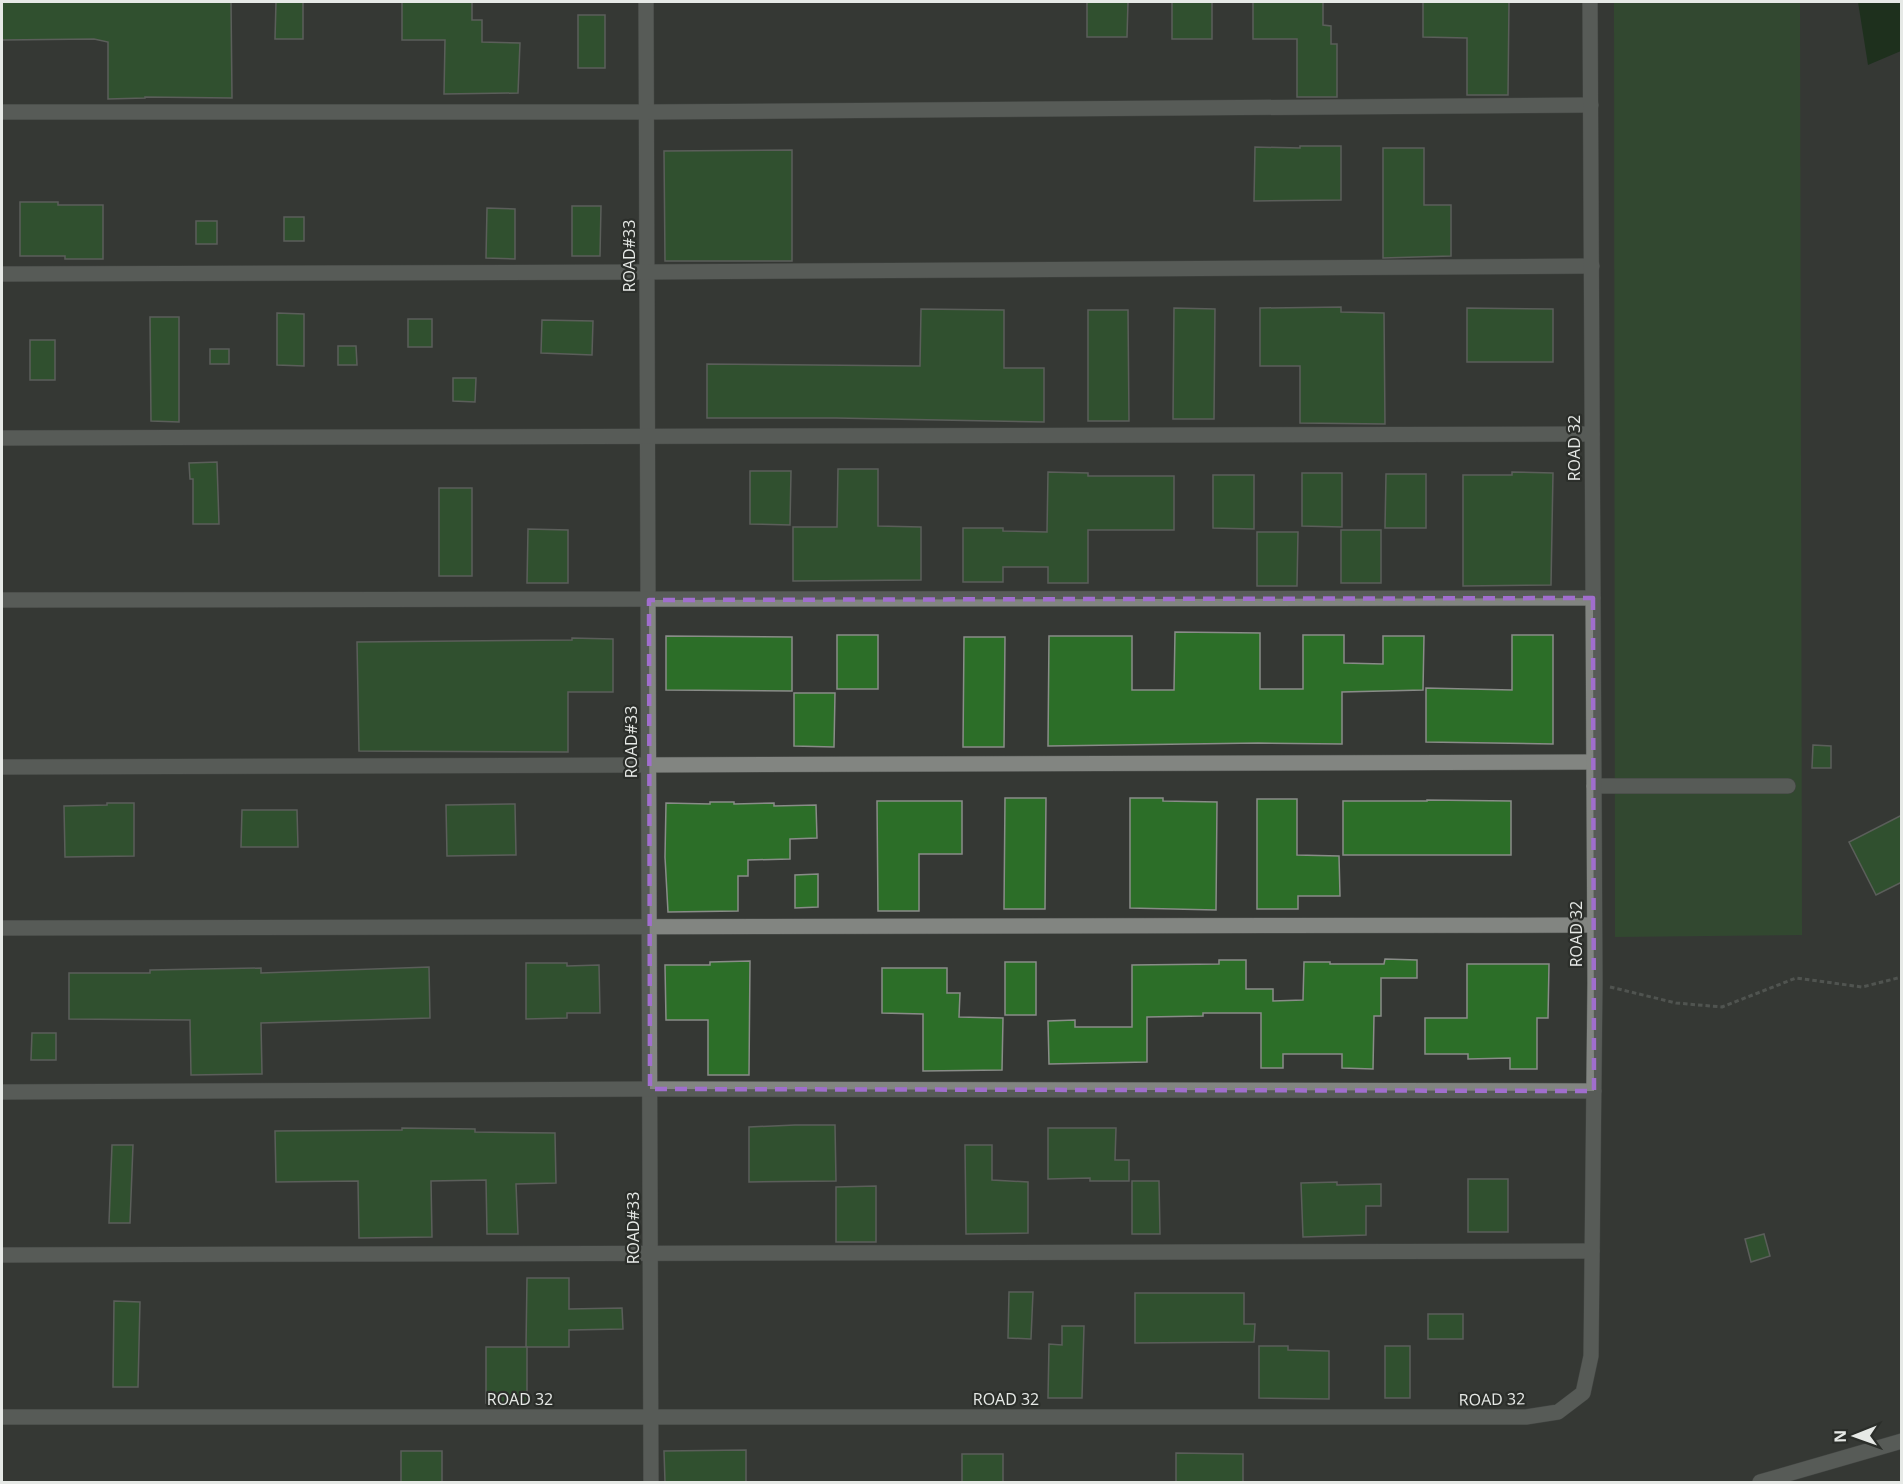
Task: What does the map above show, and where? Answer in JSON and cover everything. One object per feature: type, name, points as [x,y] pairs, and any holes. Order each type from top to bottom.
[{"type":"street","name":"ROAD#33","points":[[646,2],[651,1482]]},
{"type":"street","name":"ROAD 32","points":[[2,1417],[1526,1417],[1558,1412],[1583,1393],[1592,1356],[1594,1091],[1590,2]]},
{"type":"street","points":[[2,112],[647,112],[1591,105]]},
{"type":"street","points":[[2,274],[1592,266]]},
{"type":"street","points":[[2,438],[1592,434]]},
{"type":"street","points":[[2,600],[1593,598]]},
{"type":"street","points":[[2,767],[1593,762]]},
{"type":"street","points":[[1594,786],[1788,786]]},
{"type":"street","points":[[2,928],[1594,925]]},
{"type":"street","points":[[2,1092],[650,1089],[1594,1091]]},
{"type":"street","points":[[2,1255],[1592,1251]]},
{"type":"street","points":[[1760,1482],[1902,1441]]},
{"type":"path","points":[[1594,983],[1676,1003],[1722,1007],[1796,978],[1862,987],[1902,977]]},
{"type":"highlighted area","points":[[1593,598],[1594,1091],[650,1089],[649,600]]},
{"type":"shaded area","points":[[1614,2],[1800,2],[1802,935],[1615,937]]},
{"type":"shaded area","points":[[1858,2],[1901,2],[1901,51],[1868,65]]},
{"type":"building","points":[[2,2],[231,2],[232,98],[108,99],[108,42],[94,39],[2,40]]},
{"type":"building","points":[[276,2],[303,2],[303,39],[275,39]]},
{"type":"building","points":[[402,2],[472,2],[472,20],[482,20],[482,42],[520,43],[518,93],[444,94],[445,40],[402,40]]},
{"type":"building","points":[[1087,2],[1128,2],[1127,37],[1087,37]]},
{"type":"building","points":[[1172,2],[1212,2],[1212,39],[1172,39]]},
{"type":"building","points":[[1253,2],[1323,2],[1323,25],[1331,26],[1331,44],[1337,44],[1337,97],[1297,97],[1297,39],[1253,39]]},
{"type":"building","points":[[1423,2],[1509,2],[1508,95],[1467,95],[1467,38],[1423,37]]},
{"type":"building","points":[[578,15],[605,15],[605,68],[578,68]]},
{"type":"building","points":[[1300,146],[1341,146],[1341,200],[1254,201],[1255,147],[1300,148]]},
{"type":"building","points":[[1383,148],[1424,148],[1424,205],[1451,205],[1451,256],[1383,258]]},
{"type":"building","points":[[792,150],[792,261],[665,261],[664,151]]},
{"type":"building","points":[[20,202],[103,205],[103,259],[20,256]]},
{"type":"building","points":[[572,206],[601,206],[600,256],[572,256]]},
{"type":"building","points":[[487,208],[515,209],[515,259],[486,258]]},
{"type":"building","points":[[284,217],[304,217],[304,241],[284,241]]},
{"type":"building","points":[[196,221],[217,221],[217,244],[196,244]]},
{"type":"building","points":[[1341,307],[1341,312],[1384,313],[1385,424],[1300,423],[1300,366],[1260,366],[1260,308]]},
{"type":"building","points":[[1174,308],[1215,309],[1214,419],[1173,419]]},
{"type":"building","points":[[1467,308],[1553,309],[1553,362],[1467,362]]},
{"type":"building","points":[[921,309],[1004,310],[1004,368],[1044,368],[1044,422],[707,418],[707,364],[920,366]]},
{"type":"building","points":[[1088,310],[1128,310],[1129,421],[1088,421]]},
{"type":"building","points":[[277,313],[304,314],[304,366],[277,365]]},
{"type":"building","points":[[150,317],[179,317],[179,422],[151,421]]},
{"type":"building","points":[[408,319],[432,319],[432,347],[408,347]]},
{"type":"building","points":[[542,320],[593,321],[592,355],[541,353]]},
{"type":"building","points":[[30,340],[55,340],[55,380],[30,380]]},
{"type":"building","points":[[338,346],[356,346],[357,365],[338,365]]},
{"type":"building","points":[[210,349],[229,349],[229,364],[210,364]]},
{"type":"building","points":[[453,378],[476,378],[475,402],[453,401]]},
{"type":"building","points":[[217,462],[219,524],[193,524],[193,479],[190,479],[189,463]]},
{"type":"building","points":[[838,469],[878,469],[878,526],[921,527],[921,580],[793,581],[793,527],[837,527]]},
{"type":"building","points":[[750,471],[791,471],[790,525],[750,524]]},
{"type":"building","points":[[1048,472],[1088,473],[1088,476],[1174,476],[1174,530],[1088,530],[1088,583],[1048,583],[1048,567],[1003,567],[1003,582],[963,582],[963,528],[1003,528],[1003,531],[1047,532]]},
{"type":"building","points":[[1512,472],[1553,473],[1551,585],[1463,586],[1463,475],[1512,475]]},
{"type":"building","points":[[1302,473],[1342,473],[1342,527],[1302,526]]},
{"type":"building","points":[[1386,474],[1426,474],[1426,528],[1385,528]]},
{"type":"building","points":[[1213,475],[1254,475],[1254,529],[1213,528]]},
{"type":"building","points":[[439,488],[472,488],[472,576],[439,576]]},
{"type":"building","points":[[528,529],[568,530],[568,583],[527,583]]},
{"type":"building","points":[[1341,530],[1381,530],[1381,583],[1341,583]]},
{"type":"building","points":[[1257,532],[1298,532],[1297,586],[1257,586]]},
{"type":"building","points":[[1175,632],[1260,633],[1260,689],[1303,689],[1303,635],[1344,635],[1344,663],[1383,664],[1383,636],[1424,636],[1423,690],[1342,692],[1342,744],[1048,746],[1049,636],[1132,636],[1132,690],[1174,690]]},
{"type":"building","points":[[837,635],[878,635],[878,689],[837,689]]},
{"type":"building","points":[[1512,635],[1553,635],[1553,744],[1426,742],[1426,688],[1512,690]]},
{"type":"building","points":[[666,636],[792,637],[792,691],[666,690]]},
{"type":"building","points":[[964,637],[1005,637],[1004,747],[963,747]]},
{"type":"building","points":[[572,638],[613,639],[613,692],[568,692],[568,752],[359,751],[357,642],[572,640]]},
{"type":"building","points":[[794,693],[835,693],[834,747],[794,746]]},
{"type":"building","points":[[1813,745],[1831,746],[1831,768],[1812,768]]},
{"type":"building","points":[[1005,798],[1046,798],[1045,909],[1004,909]]},
{"type":"building","points":[[1130,798],[1217,802],[1216,910],[1130,908]]},
{"type":"building","points":[[1257,799],[1297,799],[1297,855],[1339,856],[1340,896],[1298,896],[1298,909],[1257,909]]},
{"type":"building","points":[[877,801],[962,801],[962,854],[919,854],[919,911],[878,911]]},
{"type":"building","points":[[1343,801],[1511,801],[1511,855],[1343,855]]},
{"type":"building","points":[[710,802],[774,803],[774,806],[816,805],[817,838],[790,839],[790,859],[748,860],[748,876],[738,876],[738,911],[668,912],[665,857],[666,803],[710,804]]},
{"type":"building","points":[[107,803],[134,803],[134,856],[65,857],[64,806],[107,805]]},
{"type":"building","points":[[515,804],[516,855],[447,856],[446,805]]},
{"type":"building","points":[[242,810],[297,810],[298,847],[241,847]]},
{"type":"building","points":[[1902,815],[1902,882],[1876,895],[1849,842]]},
{"type":"building","points":[[818,874],[818,907],[795,908],[795,875]]},
{"type":"building","points":[[1385,959],[1417,960],[1417,978],[1381,978],[1381,1016],[1374,1016],[1373,1069],[1342,1068],[1342,1054],[1283,1054],[1283,1068],[1261,1068],[1261,1013],[1203,1013],[1203,1016],[1147,1017],[1147,1062],[1049,1064],[1048,1021],[1075,1020],[1075,1027],[1132,1027],[1132,965],[1219,964],[1219,960],[1246,960],[1246,989],[1273,989],[1273,1001],[1303,1000],[1304,962],[1384,964]]},
{"type":"building","points":[[750,961],[749,1075],[708,1075],[708,1020],[666,1020],[665,965],[710,965],[710,962]]},
{"type":"building","points":[[1005,962],[1036,962],[1036,1015],[1005,1015]]},
{"type":"building","points":[[526,963],[567,963],[567,966],[599,965],[600,1013],[567,1013],[567,1018],[526,1019]]},
{"type":"building","points":[[1467,964],[1549,964],[1548,1018],[1537,1018],[1537,1069],[1510,1069],[1510,1058],[1468,1059],[1468,1054],[1425,1054],[1425,1018],[1467,1018]]},
{"type":"building","points":[[429,967],[430,1018],[261,1023],[262,1074],[191,1075],[190,1020],[69,1019],[69,973],[150,973],[150,970],[261,968],[261,973]]},
{"type":"building","points":[[882,968],[947,968],[947,993],[960,993],[959,1017],[1003,1018],[1002,1070],[923,1071],[923,1014],[882,1013]]},
{"type":"building","points":[[32,1033],[56,1033],[56,1060],[31,1060]]},
{"type":"building","points":[[835,1125],[836,1181],[749,1182],[749,1127]]},
{"type":"building","points":[[402,1128],[555,1133],[556,1183],[516,1184],[518,1234],[487,1234],[486,1180],[431,1181],[432,1237],[359,1238],[358,1181],[276,1182],[275,1131],[402,1130]]},
{"type":"building","points":[[1048,1128],[1116,1128],[1115,1160],[1129,1160],[1129,1181],[1090,1181],[1090,1178],[1048,1179]]},
{"type":"building","points":[[112,1145],[133,1145],[130,1223],[109,1223]]},
{"type":"building","points":[[965,1145],[992,1145],[992,1180],[1028,1182],[1028,1233],[966,1234]]},
{"type":"building","points":[[1468,1179],[1508,1179],[1508,1232],[1468,1232]]},
{"type":"building","points":[[1132,1181],[1159,1181],[1160,1234],[1132,1234]]},
{"type":"building","points":[[1337,1182],[1337,1185],[1381,1184],[1381,1206],[1366,1206],[1366,1235],[1303,1237],[1301,1183]]},
{"type":"building","points":[[876,1186],[876,1242],[836,1242],[836,1187]]},
{"type":"building","points":[[1764,1234],[1770,1256],[1751,1262],[1745,1239]]},
{"type":"building","points":[[527,1278],[569,1278],[569,1309],[622,1308],[623,1329],[569,1330],[569,1347],[526,1347]]},
{"type":"building","points":[[1009,1292],[1033,1292],[1031,1339],[1008,1338]]},
{"type":"building","points":[[1135,1293],[1244,1293],[1244,1324],[1255,1324],[1254,1342],[1135,1343]]},
{"type":"building","points":[[114,1301],[140,1302],[138,1387],[113,1387]]},
{"type":"building","points":[[1428,1314],[1463,1314],[1463,1339],[1428,1339]]},
{"type":"building","points":[[1062,1326],[1084,1326],[1082,1398],[1048,1398],[1049,1344],[1062,1345]]},
{"type":"building","points":[[1259,1346],[1288,1346],[1288,1350],[1329,1351],[1329,1399],[1259,1398]]},
{"type":"building","points":[[1385,1346],[1410,1346],[1410,1398],[1385,1398]]},
{"type":"building","points":[[486,1347],[527,1347],[527,1403],[486,1403]]},
{"type":"building","points":[[746,1450],[746,1482],[665,1482],[664,1451]]},
{"type":"building","points":[[401,1451],[442,1451],[442,1482],[401,1482]]},
{"type":"building","points":[[1176,1453],[1243,1454],[1243,1482],[1176,1482]]},
{"type":"building","points":[[962,1454],[1003,1454],[1003,1482],[962,1482]]}]
